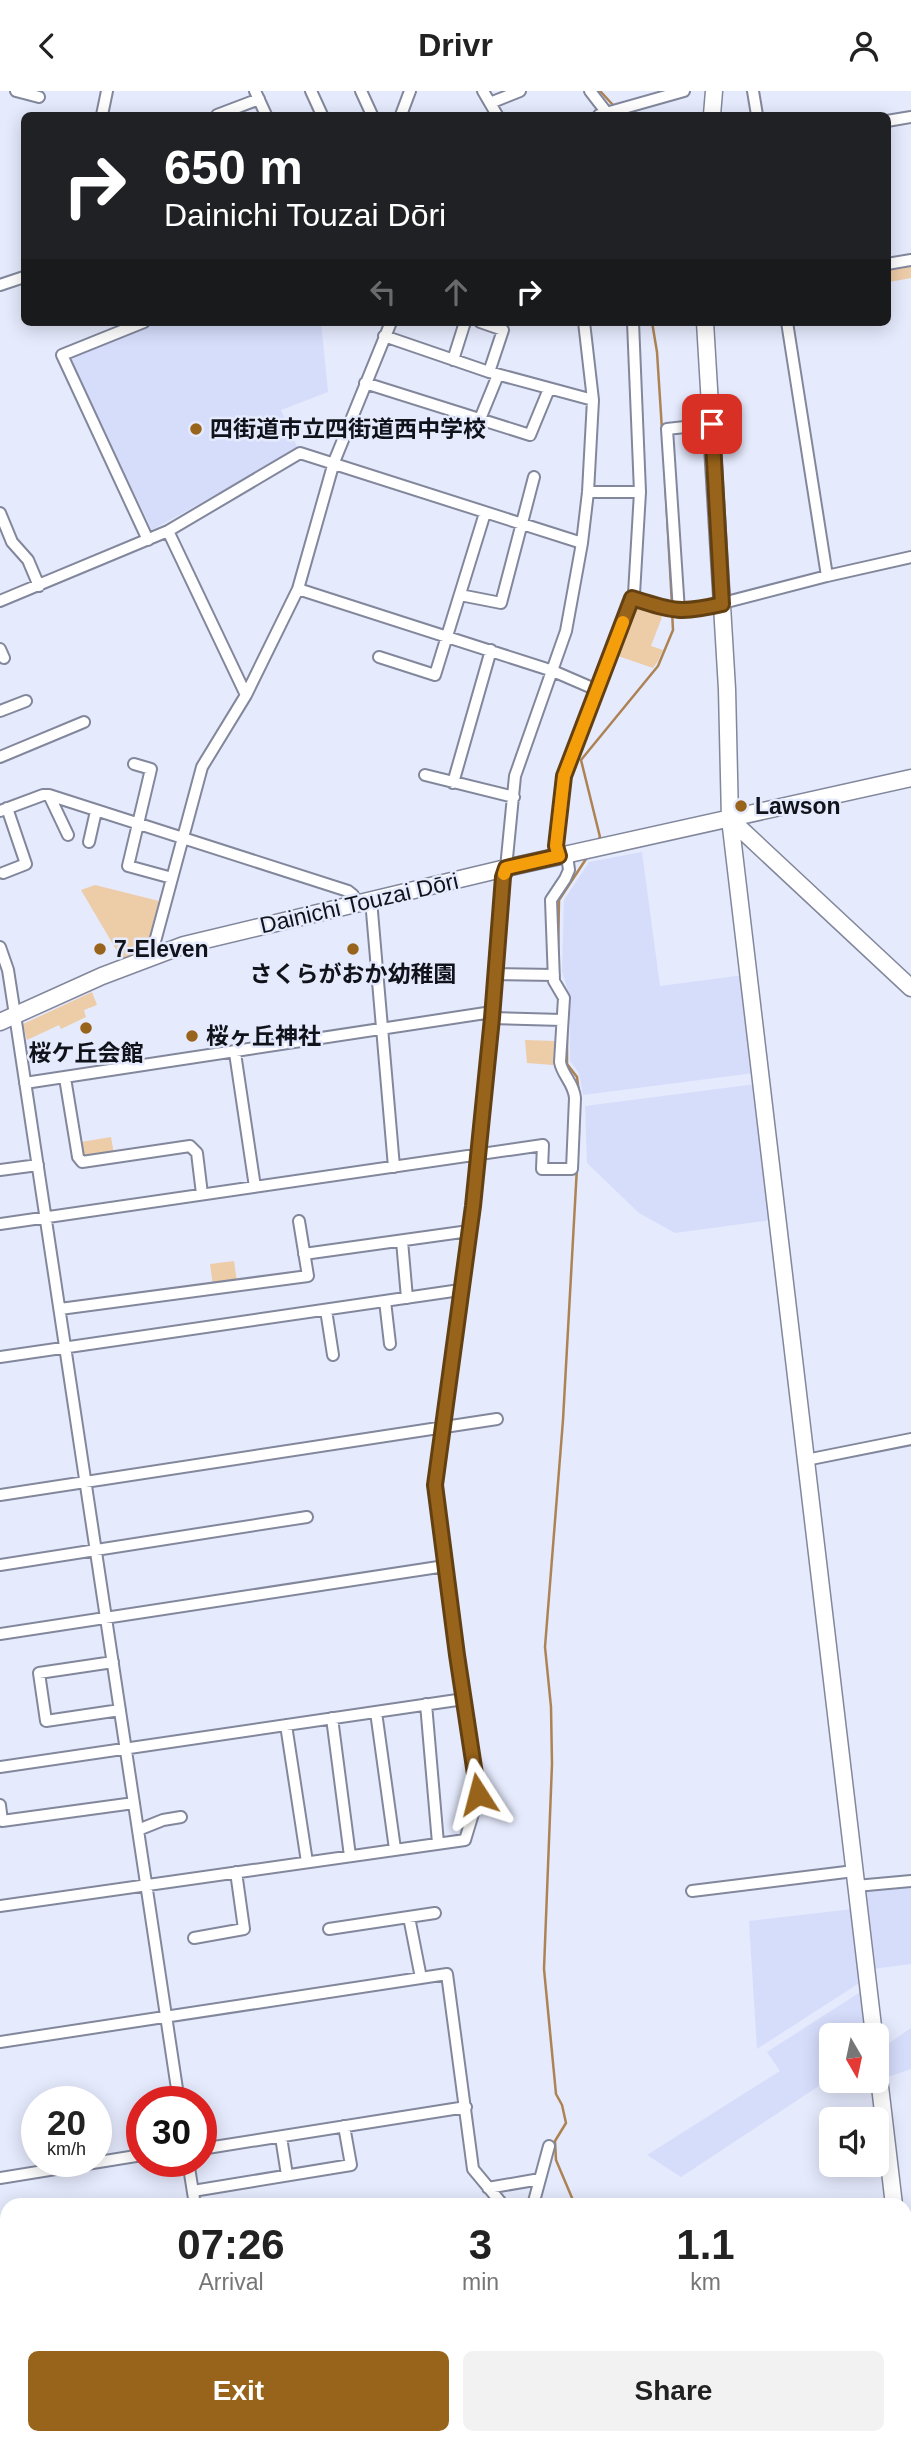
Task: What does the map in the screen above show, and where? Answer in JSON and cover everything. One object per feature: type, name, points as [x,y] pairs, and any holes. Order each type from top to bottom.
[{"type":"street","points":[[16,91],[39,97]]},
{"type":"street","points":[[103,112],[107,91]]},
{"type":"street","points":[[311,91],[321,112]]},
{"type":"street","points":[[361,91],[371,112]]},
{"type":"street","points":[[402,112],[410,91]]},
{"type":"street","points":[[483,91],[495,112]]},
{"type":"street","points":[[490,103],[520,91]]},
{"type":"street","points":[[590,91],[602,112]]},
{"type":"street","points":[[622,112],[647,96],[684,91]]},
{"type":"street","points":[[712,112],[714,91]]},
{"type":"street","points":[[753,91],[756,112]]},
{"type":"street","points":[[223,112],[257,95],[265,112]]},
{"type":"street","points":[[891,120],[911,117]]},
{"type":"street","points":[[891,263],[911,260]]},
{"type":"street","points":[[0,285],[21,278]]},
{"type":"street","points":[[134,326],[62,355],[148,540]]},
{"type":"street","points":[[155,954],[153,949],[202,767],[246,695],[298,589],[334,462],[388,326]]},
{"type":"street","points":[[453,360],[464,326]]},
{"type":"street","points":[[480,419],[503,330],[492,326]]},
{"type":"street","points":[[0,1906],[465,1840],[478,1794],[435,1485],[469,1231],[515,776],[566,631],[582,543],[593,400],[584,326]]},
{"type":"street","points":[[0,1224],[543,1145],[542,1168],[572,1169],[575,1098],[572,1084],[562,1069],[564,998],[554,981],[551,900],[569,870],[556,846],[564,776],[632,598],[640,492],[632,326]]},
{"type":"street","points":[[705,326],[722,604],[730,819],[873,2023]]},
{"type":"street","points":[[788,326],[827,576]]},
{"type":"street","points":[[384,336],[493,374],[593,400]]},
{"type":"street","points":[[365,383],[530,435],[549,389]]},
{"type":"street","points":[[679,611],[667,429],[712,424]]},
{"type":"street","points":[[0,601],[168,531],[300,453],[582,543]]},
{"type":"street","points":[[460,595],[501,603],[534,477]]},
{"type":"street","points":[[588,492],[640,492]]},
{"type":"street","points":[[0,513],[12,542],[29,560],[39,586]]},
{"type":"street","points":[[379,657],[435,675],[485,513]]},
{"type":"street","points":[[168,531],[246,695]]},
{"type":"street","points":[[632,598],[679,611],[692,611],[911,557]]},
{"type":"street","points":[[298,589],[491,650],[597,689]]},
{"type":"street","points":[[453,783],[491,650]]},
{"type":"street","points":[[0,711],[26,701]]},
{"type":"street","points":[[0,757],[84,722]]},
{"type":"street","points":[[134,764],[152,769],[128,866],[172,878]]},
{"type":"street","points":[[425,775],[514,797]]},
{"type":"street","name":"Dainichi Touzai Dōri","points":[[0,1023],[155,954],[184,945],[506,868],[911,778]]},
{"type":"street","points":[[49,795],[68,835]]},
{"type":"street","points":[[3,873],[26,863],[4,810],[49,795],[348,891],[363,902],[383,1029],[394,1167]]},
{"type":"street","points":[[89,842],[96,810]]},
{"type":"street","points":[[730,819],[911,988]]},
{"type":"street","points":[[0,947],[8,970],[15,1015],[177,2086]]},
{"type":"street","points":[[495,974],[554,975]]},
{"type":"street","points":[[25,1083],[492,1015],[562,1020]]},
{"type":"street","points":[[235,1053],[256,1187]]},
{"type":"street","points":[[65,1078],[82,1162],[190,1146],[197,1153],[201,1194]]},
{"type":"street","points":[[0,1170],[38,1165]]},
{"type":"street","points":[[60,1309],[308,1276],[299,1221]]},
{"type":"street","points":[[304,1254],[469,1231]]},
{"type":"street","points":[[402,1241],[407,1298]]},
{"type":"street","points":[[0,1357],[460,1290]]},
{"type":"street","points":[[385,1301],[390,1344]]},
{"type":"street","points":[[326,1310],[333,1355]]},
{"type":"street","points":[[0,1495],[498,1419]]},
{"type":"street","points":[[806,1460],[911,1439]]},
{"type":"street","points":[[0,1565],[307,1517]]},
{"type":"street","points":[[0,1634],[445,1566]]},
{"type":"street","points":[[113,1662],[39,1673],[46,1721],[120,1710]]},
{"type":"street","points":[[0,1767],[464,1699]]},
{"type":"street","points":[[426,1704],[438,1843]]},
{"type":"street","points":[[376,1711],[395,1849]]},
{"type":"street","points":[[332,1718],[350,1856]]},
{"type":"street","points":[[286,1725],[307,1862]]},
{"type":"street","points":[[0,1805],[2,1821],[134,1803]]},
{"type":"street","points":[[138,1830],[163,1820],[181,1817]]},
{"type":"street","points":[[194,1938],[244,1929],[236,1872]]},
{"type":"street","points":[[692,1891],[855,1878],[911,1881]]},
{"type":"street","points":[[329,1930],[435,1913]]},
{"type":"street","points":[[409,1917],[421,1978]]},
{"type":"street","points":[[0,2042],[447,1974],[474,2169],[497,2198]]},
{"type":"street","points":[[881,2093],[893,2198]]},
{"type":"street","points":[[217,2147],[466,2107]]},
{"type":"street","points":[[193,2191],[351,2165],[344,2126]]},
{"type":"street","points":[[281,2137],[287,2175]]},
{"type":"street","points":[[535,2198],[549,2146]]},
{"type":"street","points":[[0,2178],[126,2158]]},
{"type":"street","points":[[191,2177],[194,2198]]},
{"type":"street","points":[[488,2188],[540,2179]]},
{"type":"shaded area","points":[[911,265],[911,278],[891,282],[891,267]]},
{"type":"shaded area","name":"四街道市立四街道西中学校","points":[[148,326],[321,326],[328,392],[281,410],[298,449],[152,530],[68,358]]},
{"type":"shaded area","points":[[637,602],[664,612],[651,646],[663,650],[653,668],[615,655],[632,604]]},
{"type":"shaded area","points":[[642,852],[660,986],[744,975],[754,1073],[583,1095],[579,1073],[570,1061],[570,998],[562,971],[564,900],[589,862]]},
{"type":"shaded area","points":[[95,885],[159,901],[146,953],[124,963],[81,890]]},
{"type":"shaded area","points":[[92,992],[97,1005],[84,1010],[86,1017],[61,1029],[59,1025],[27,1040],[23,1024]]},
{"type":"shaded area","points":[[525,1040],[555,1041],[553,1065],[527,1063]]},
{"type":"shaded area","points":[[756,1084],[772,1220],[675,1233],[639,1213],[587,1163],[585,1106]]},
{"type":"shaded area","points":[[111,1137],[114,1154],[94,1158],[83,1154],[81,1142]]},
{"type":"shaded area","points":[[234,1261],[237,1282],[213,1286],[210,1264]]},
{"type":"shaded area","points":[[911,1885],[911,1964],[873,1969],[863,1890]]},
{"type":"shaded area","points":[[853,1909],[864,1980],[757,2049],[749,1921]]},
{"type":"shaded area","points":[[865,1989],[868,2023],[819,2023],[819,2086],[681,2177],[647,2155],[780,2071],[767,2052]]},
{"type":"shaded area","points":[[911,2028],[911,2069],[889,2077],[889,2043]]},
{"type":"waterway","points":[[600,91],[613,105]]},
{"type":"waterway","points":[[653,326],[662,430]]},
{"type":"waterway","points":[[665,479],[672,605]]},
{"type":"waterway","points":[[597,841],[600,837],[581,760],[658,666],[673,630],[672,611]]},
{"type":"waterway","points":[[558,956],[559,900],[588,856]]},
{"type":"waterway","points":[[567,1026],[567,1064],[577,1077],[579,1093]]},
{"type":"waterway","points":[[572,2198],[556,2160],[555,2141],[566,2123],[556,2094],[544,1969],[552,1764],[551,1707],[545,1647],[563,1420],[579,1131]]},
{"type":"slow traffic","points":[[504,874],[506,868],[559,856],[556,846],[564,776],[623,622]]},
{"type":"place","name":"四街道市立四街道西中学校","points":[[196,429]]},
{"type":"place","name":"Lawson","points":[[741,806]]},
{"type":"place","name":"7-Eleven","points":[[100,949]]},
{"type":"place","name":"さくらがおか幼稚園","points":[[353,949]]},
{"type":"place","name":"桜ケ丘会館","points":[[86,1028]]},
{"type":"place","name":"桜ヶ丘神社","points":[[192,1036]]},
{"type":"route","points":[[478,1794],[435,1485],[473,1206],[503,877],[506,868],[559,856],[556,846],[564,776],[632,598],[679,611],[722,604],[712,424]]}]
